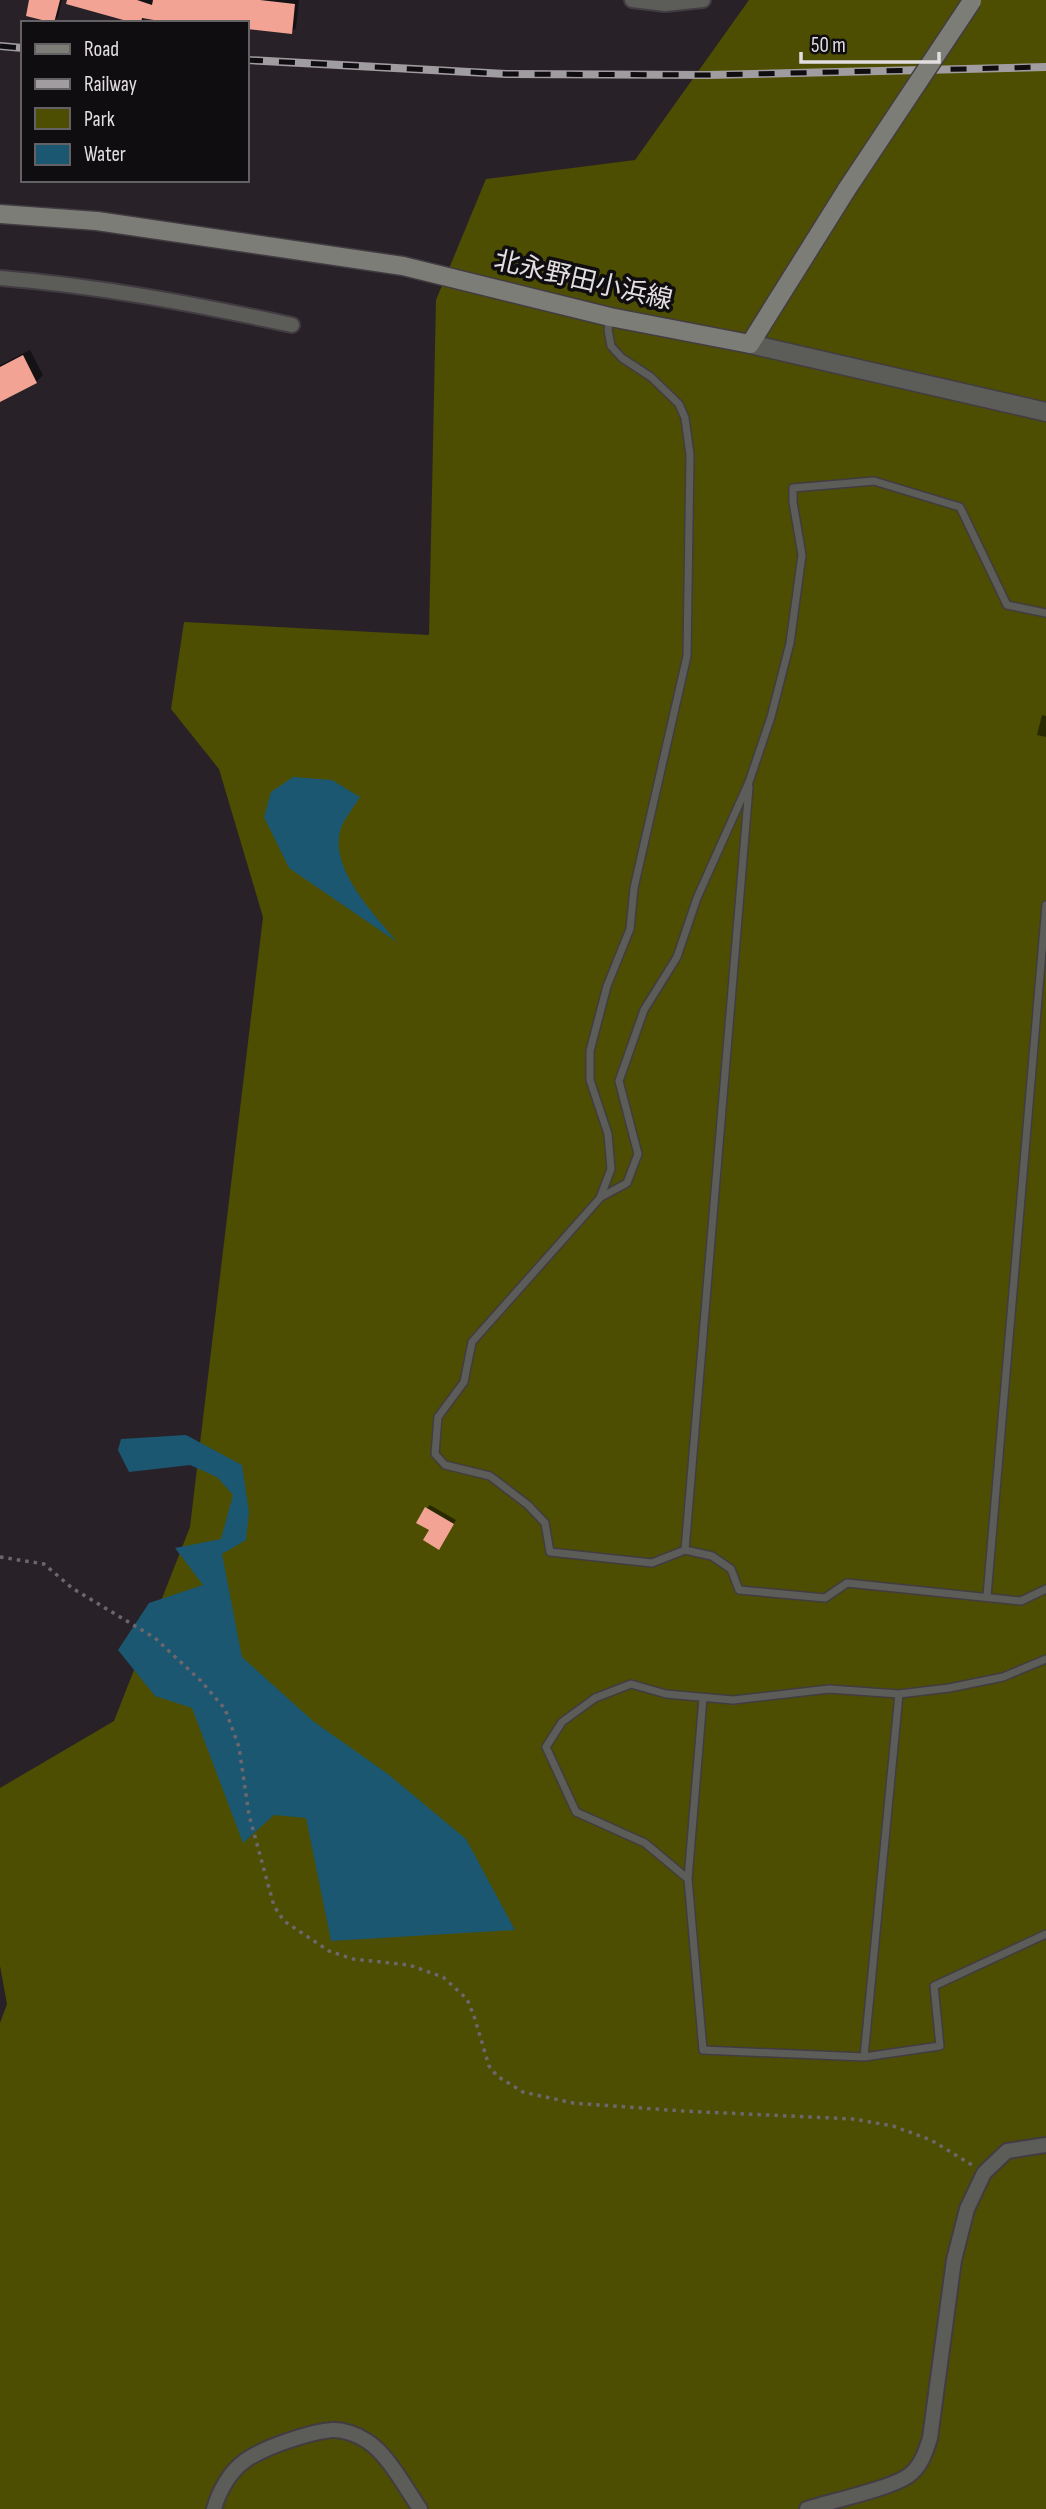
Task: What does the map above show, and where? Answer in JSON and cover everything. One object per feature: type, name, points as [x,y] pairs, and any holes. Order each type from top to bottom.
[{"type":"main road","points":[[750,344],[847,189],[972,0]]},
{"type":"main road","name":"北永野田小浜線","points":[[0,214],[97,221],[402,266],[611,317],[750,344]]},
{"type":"street","points":[[632,0],[665,4],[703,0]]},
{"type":"street","points":[[0,278],[74,284],[214,308],[292,325]]},
{"type":"street","points":[[750,344],[1046,412]]},
{"type":"street","points":[[807,2509],[909,2476],[925,2456],[930,2438],[954,2260],[967,2209],[985,2173],[1007,2151],[1046,2146]]},
{"type":"street","points":[[214,2509],[229,2477],[244,2461],[273,2446],[332,2430],[346,2432],[369,2442],[385,2459],[420,2509]]},
{"type":"lane","points":[[600,1198],[611,1169],[608,1134],[590,1080],[590,1051],[607,986],[629,929],[634,888],[687,656],[690,455],[685,418],[679,404],[651,377],[622,358],[611,346],[608,330],[611,317]]},
{"type":"lane","points":[[1046,613],[1007,605],[960,507],[874,481],[793,488],[802,555],[790,643],[771,717],[750,782],[697,898],[677,957],[644,1010],[619,1081],[638,1154],[627,1183],[600,1198],[472,1342],[464,1382],[438,1417],[435,1454],[445,1465],[490,1476],[528,1505],[545,1523],[550,1552],[652,1563],[685,1550],[712,1556],[730,1569],[739,1590],[825,1598],[847,1583],[1021,1601],[1046,1589]]},
{"type":"lane","points":[[685,1550],[750,782]]},
{"type":"lane","points":[[987,1596],[1046,905]]},
{"type":"lane","points":[[688,1880],[645,1843],[576,1812],[546,1747],[562,1722],[595,1698],[631,1684],[666,1695],[733,1700],[829,1689],[899,1693],[949,1688],[1003,1677],[1046,1659]]},
{"type":"lane","points":[[864,2057],[899,1693]]},
{"type":"lane","points":[[703,1698],[688,1880],[703,2050],[864,2057],[940,2046],[934,1986],[1046,1934]]},
{"type":"path","points":[[0,1557],[44,1564],[72,1588],[155,1638],[201,1681],[225,1709],[239,1747],[248,1815],[274,1906],[284,1921],[329,1951],[353,1959],[409,1965],[443,1977],[467,1999],[489,2066],[497,2076],[523,2092],[573,2103],[853,2119],[892,2126],[932,2140],[985,2173]]},
{"type":"green space","points":[[749,0],[1046,0],[1046,2509],[0,2509],[0,2023],[7,2004],[0,1966],[0,1788],[114,1721],[190,1527],[263,917],[219,769],[171,709],[184,622],[429,635],[436,300],[486,179],[635,160]]},
{"type":"water","points":[[293,777],[332,780],[360,797],[340,831],[342,861],[356,891],[397,942],[289,868],[264,817],[271,792]]},
{"type":"water","points":[[186,1435],[242,1465],[249,1512],[246,1540],[222,1554],[242,1657],[313,1721],[388,1774],[466,1839],[515,1930],[331,1941],[306,1818],[274,1815],[243,1843],[192,1708],[155,1696],[118,1650],[149,1603],[203,1585],[175,1548],[221,1539],[233,1495],[217,1477],[190,1465],[129,1472],[118,1450],[121,1439]]},
{"type":"building","points":[[29,0],[60,0],[55,21],[26,16]]},
{"type":"building","points":[[67,0],[137,0],[152,5],[153,0],[260,0],[295,4],[292,34],[248,29],[248,21],[160,21],[142,18],[141,21],[127,21],[66,4]]},
{"type":"building","points":[[23,355],[37,383],[0,402],[0,367]]},
{"type":"building","points":[[425,1507],[454,1524],[439,1550],[423,1540],[429,1530],[416,1523]]},
{"type":"railway","points":[[0,46],[21,48]]},
{"type":"railway","points":[[248,60],[506,74],[708,75],[1046,67]]}]
